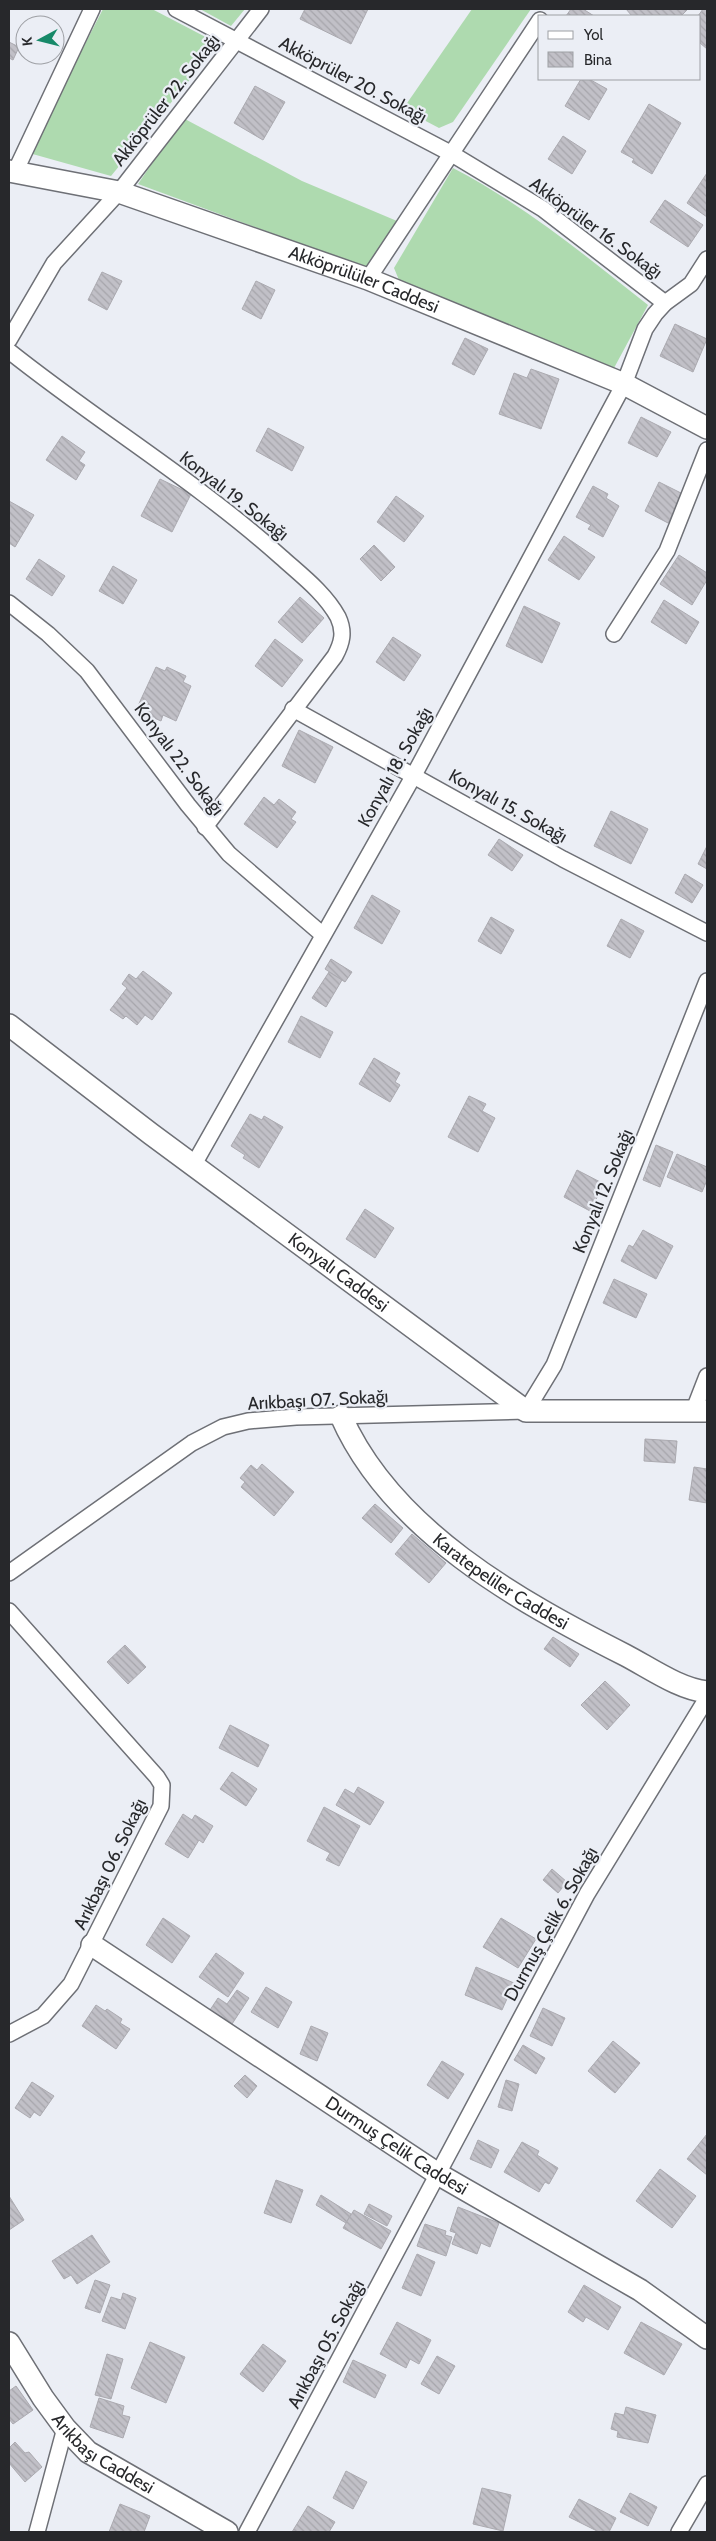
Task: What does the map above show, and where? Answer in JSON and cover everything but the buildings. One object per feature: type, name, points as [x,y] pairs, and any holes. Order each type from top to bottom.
[{"type":"street","points":[[12,171],[92,9]]},
{"type":"street","name":"Akköprüler 20. Sokağı","points":[[176,9],[452,154]]},
{"type":"street","name":"Akköprüler 22. Sokağı","points":[[9,340],[54,263],[119,192],[261,9]]},
{"type":"street","points":[[368,279],[538,23]]},
{"type":"street","name":"Akköprüler 16. Sokağı","points":[[452,154],[543,209],[665,303]]},
{"type":"street","name":"Akköprülüler Caddesi","points":[[12,171],[119,192],[368,279],[624,384],[707,428]]},
{"type":"street","name":"Konyalı 18. Sokağı","points":[[193,1166],[322,934],[414,775],[624,384],[646,329],[665,303],[691,284],[707,259]]},
{"type":"street","name":"Konyalı 19. Sokağı","points":[[9,351],[66,396],[187,481],[256,535],[328,602],[340,624],[342,643],[335,656],[205,827]]},
{"type":"street","points":[[614,634],[667,551],[707,450]]},
{"type":"street","name":"Konyalı 22. Sokağı","points":[[9,604],[48,634],[87,671],[205,827],[241,866],[322,934]]},
{"type":"street","name":"Konyalı 15. Sokağı","points":[[293,709],[563,859],[707,933]]},
{"type":"street","name":"Konyalı 12. Sokağı","points":[[526,1411],[554,1364],[707,981]]},
{"type":"street","name":"Konyalı Caddesi","points":[[9,1024],[193,1166],[526,1411]]},
{"type":"street","points":[[526,1411],[700,1411],[707,1376]]},
{"type":"street","name":"Arıkbaşı 07. Sokağı","points":[[9,1573],[192,1443],[223,1427],[258,1420],[526,1411]]},
{"type":"street","name":"Karatepeliler Caddesi","points":[[341,1416],[358,1453],[388,1492],[478,1570],[500,1586],[556,1619],[690,1688],[707,1692]]},
{"type":"street","name":"Arıkbaşı 06. Sokağı","points":[[9,1612],[151,1769],[162,1785],[161,1806],[71,1984],[43,2016],[9,2034]]},
{"type":"street","name":"Durmuş Çelik 6. Sokağı","points":[[438,2174],[587,1894],[707,1698]]},
{"type":"street","name":"Durmuş Çelik Caddesi","points":[[92,1945],[438,2174],[640,2290],[707,2338]]},
{"type":"street","name":"Arıkbaşı 05. Sokağı","points":[[247,2532],[438,2174]]},
{"type":"street","name":"Arıkbaşı Caddesi","points":[[9,2343],[43,2398],[65,2428],[88,2452],[102,2462],[227,2532]]},
{"type":"street","points":[[37,2532],[65,2428]]},
{"type":"street","points":[[679,2532],[707,2484]]},
{"type":"green space","points":[[103,9],[152,9],[219,44],[111,176],[29,153]]},
{"type":"green space","points":[[200,9],[245,9],[231,26]]},
{"type":"green space","points":[[472,9],[531,9],[453,122],[439,128],[403,109]]},
{"type":"green space","points":[[183,118],[302,181],[397,221],[366,268],[138,184]]},
{"type":"green space","points":[[453,168],[530,215],[648,305],[614,368],[399,280],[394,268]]}]
